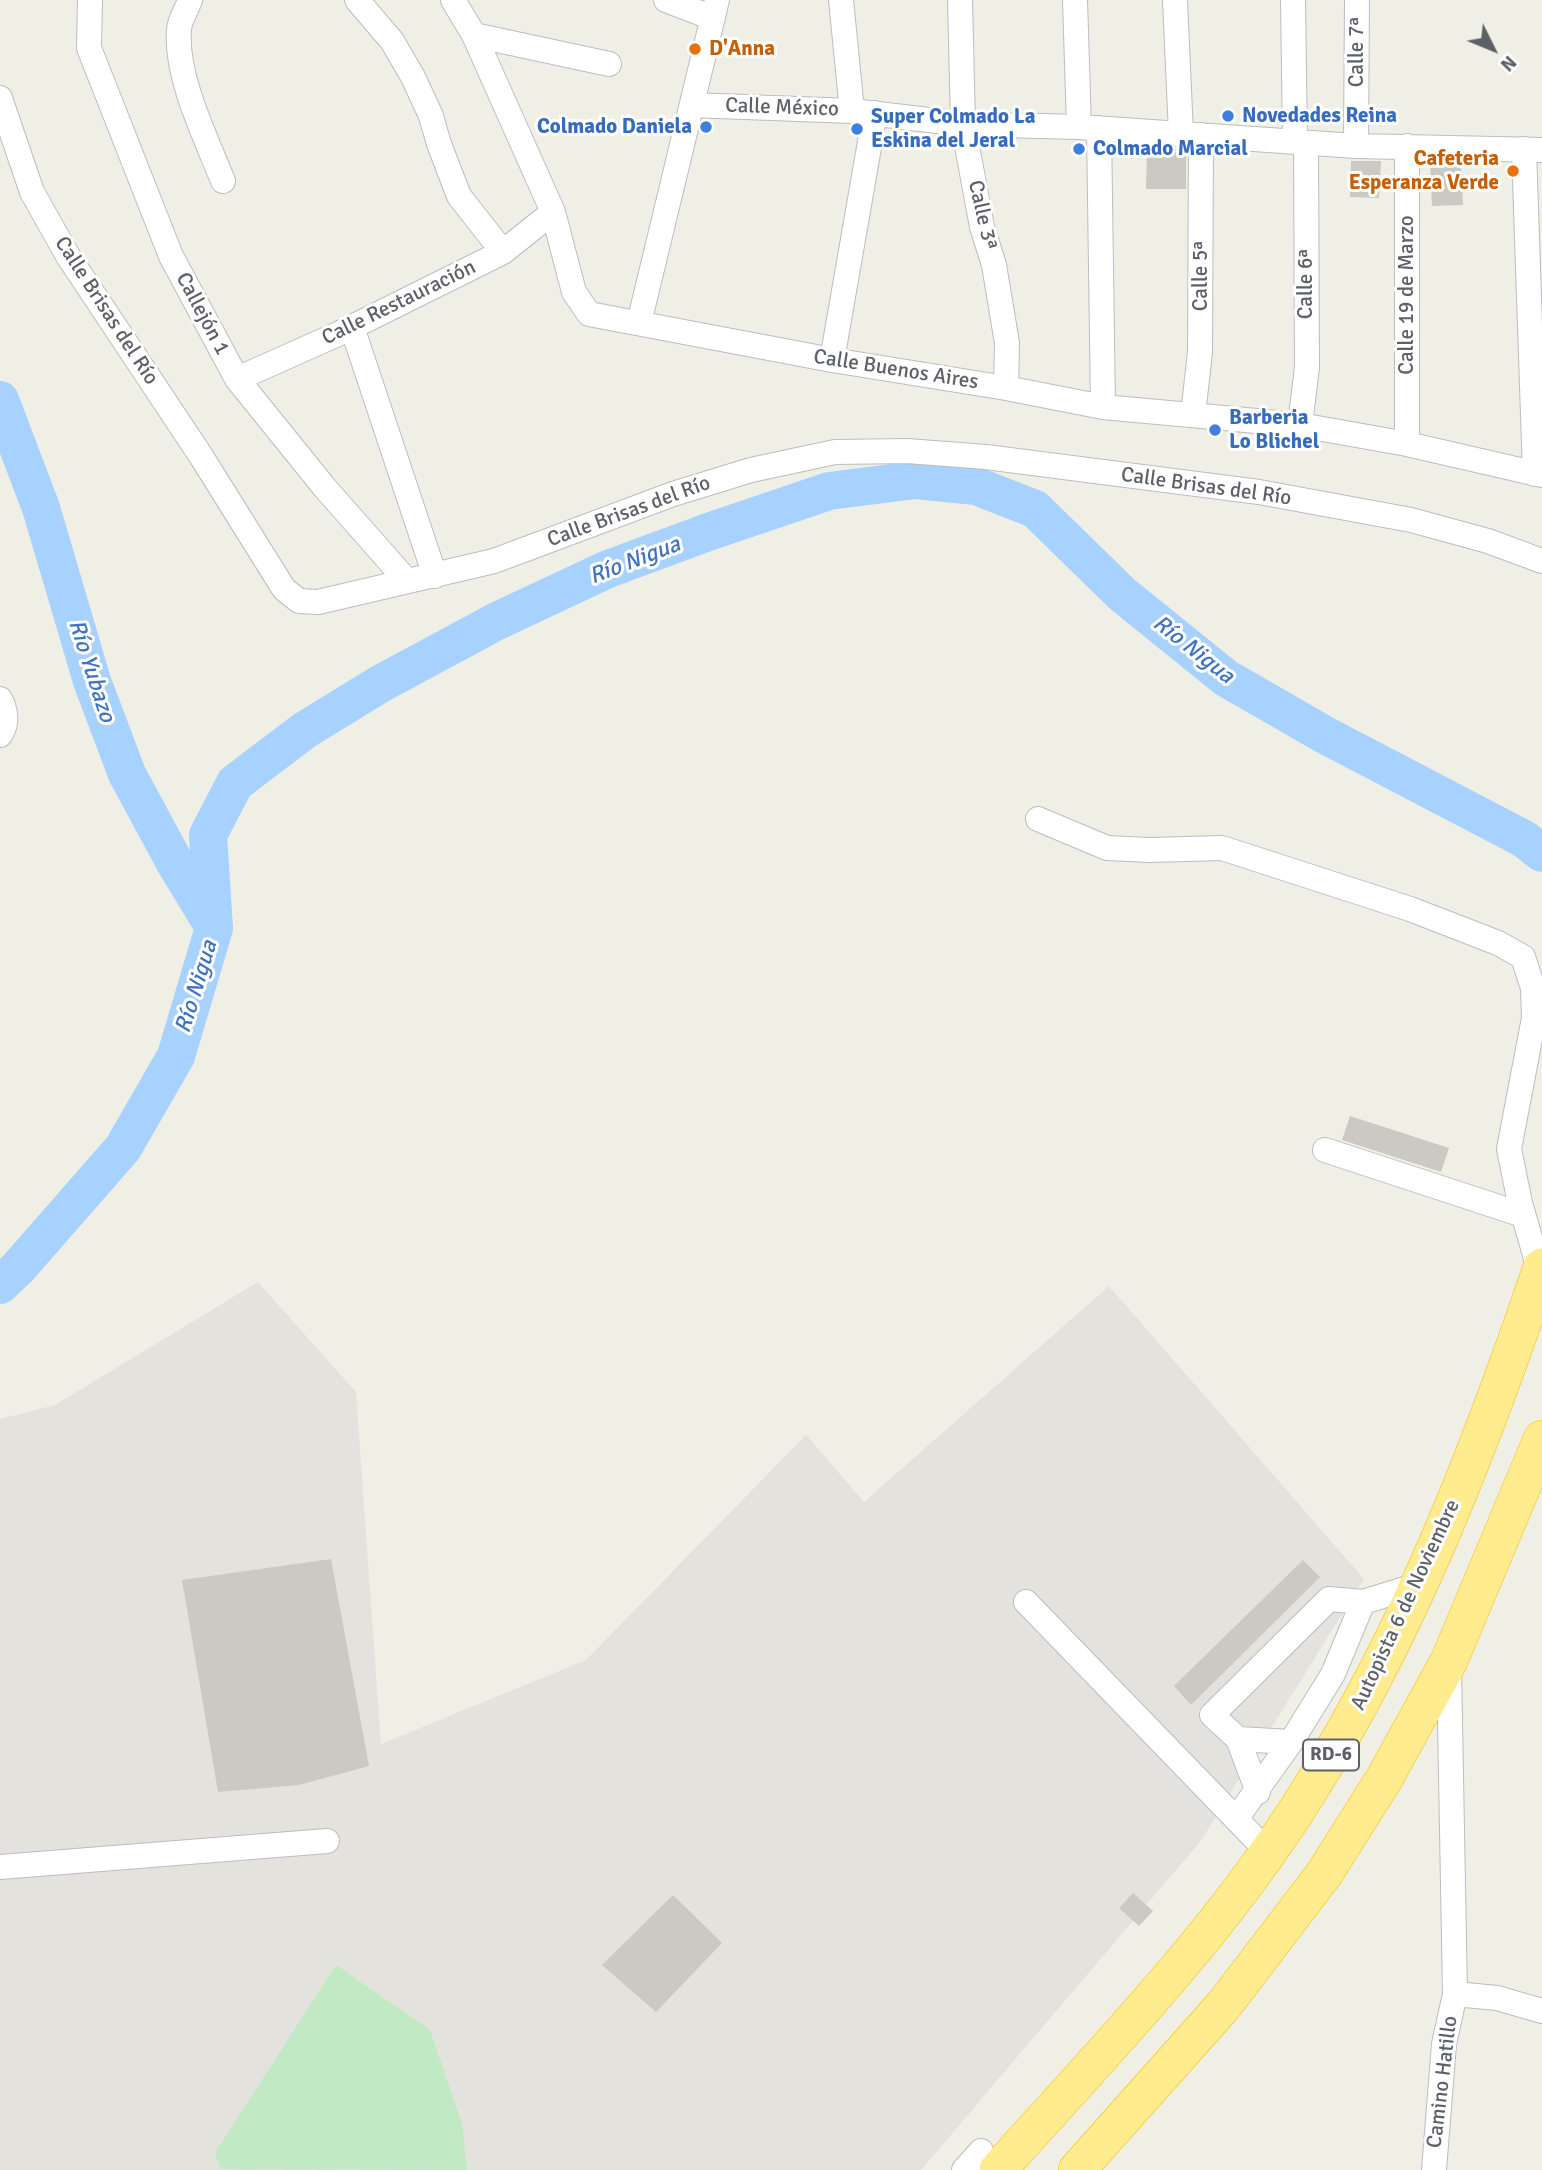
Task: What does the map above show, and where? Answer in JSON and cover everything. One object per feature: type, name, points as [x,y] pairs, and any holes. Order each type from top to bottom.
[{"type":"highway","name":"Autopista 6 de Noviembre","points":[[981,2164],[1102,2053],[1172,1976],[1268,1852],[1307,1795],[1358,1709],[1387,1654],[1418,1585],[1460,1490],[1541,1270]]},
{"type":"highway","name":"RD-6","points":[[1077,2170],[1224,2005],[1324,1874],[1384,1779],[1449,1661],[1542,1439]]},
{"type":"street","name":"Callejón 1","points":[[90,0],[89,48],[171,256],[237,379],[325,488],[407,581]]},
{"type":"street","points":[[190,0],[178,28],[181,65],[223,181]]},
{"type":"street","points":[[357,0],[392,41],[413,77],[431,116],[459,196],[503,252]]},
{"type":"street","name":"Calle Buenos Aires","points":[[453,0],[474,35],[553,212],[574,292],[589,314],[1103,407],[1300,425],[1407,444],[1539,474]]},
{"type":"street","points":[[639,323],[715,9],[666,0]]},
{"type":"street","points":[[832,360],[863,112],[841,0]]},
{"type":"street","name":"Calle 3ª","points":[[960,0],[963,124],[982,227],[994,265],[1007,343],[1006,388]]},
{"type":"street","points":[[1075,0],[1089,127],[1103,407]]},
{"type":"street","name":"Calle 5ª","points":[[1175,0],[1191,135],[1200,352],[1193,415]]},
{"type":"street","name":"Calle 6ª","points":[[1293,0],[1301,143],[1307,367],[1300,425]]},
{"type":"street","name":"Calle 7ª","points":[[1356,146],[1357,0]]},
{"type":"street","points":[[474,35],[609,64]]},
{"type":"street","name":"Calle Brisas del Río","points":[[0,97],[32,192],[68,256],[201,456],[284,589],[299,601],[317,602],[495,561],[673,494],[751,470],[835,452],[907,450],[986,457],[1259,492],[1411,520],[1488,541],[1542,561]]},
{"type":"street","name":"Calle México","points":[[692,105],[863,112],[963,124],[1089,127],[1356,146],[1533,149]]},
{"type":"street","name":"Calle 19 de Marzo","points":[[1407,444],[1408,146]]},
{"type":"street","points":[[1533,149],[1539,474]]},
{"type":"street","name":"Calle Restauración","points":[[237,379],[352,327],[503,252],[553,212]]},
{"type":"street","points":[[352,327],[435,576]]},
{"type":"street","points":[[0,699],[6,711],[3,732],[0,735]]},
{"type":"street","points":[[1038,819],[1107,848],[1222,848],[1410,909],[1498,943],[1523,957],[1533,988],[1534,1018],[1509,1149],[1523,1216],[1541,1270]]},
{"type":"street","points":[[1325,1150],[1523,1216]]},
{"type":"street","points":[[1258,1791],[1238,1739],[1212,1715],[1329,1599],[1363,1602],[1418,1585]]},
{"type":"street","points":[[1026,1602],[1268,1852]]},
{"type":"street","points":[[1236,1819],[1291,1742],[1333,1674],[1363,1602]]},
{"type":"street","name":"Camino Hatillo","points":[[1434,2170],[1444,2044],[1455,1994],[1449,1661]]},
{"type":"street","points":[[1238,1739],[1291,1742]]},
{"type":"street","points":[[0,1867],[327,1841]]},
{"type":"street","points":[[1455,1994],[1497,1998],[1542,2011]]},
{"type":"shaded area","points":[[258,1282],[356,1392],[381,1744],[586,1660],[806,1435],[864,1502],[1109,1286],[1364,1579],[1200,1842],[921,2170],[0,2170],[0,1419],[55,1405]]},
{"type":"green space","points":[[336,1965],[430,2030],[462,2124],[467,2170],[220,2169],[215,2153]]},
{"type":"building","points":[[1147,147],[1186,149],[1186,189],[1146,189]]},
{"type":"building","points":[[1351,161],[1381,161],[1379,198],[1350,197]]},
{"type":"building","points":[[1430,162],[1461,163],[1463,205],[1432,206]]},
{"type":"building","points":[[1350,1116],[1449,1148],[1441,1172],[1342,1140]]},
{"type":"building","points":[[331,1559],[369,1766],[299,1785],[218,1792],[182,1580]]},
{"type":"building","points":[[1303,1560],[1320,1577],[1191,1705],[1174,1686]]},
{"type":"building","points":[[1133,1893],[1153,1911],[1139,1926],[1119,1908]]},
{"type":"building","points":[[673,1895],[722,1943],[656,2012],[602,1965]]},
{"type":"waterway","name":"Río Yubazo","points":[[0,400],[41,508],[92,681],[127,774],[212,924]]},
{"type":"waterway","name":"Río Nigua","points":[[0,1285],[123,1148],[176,1056],[214,928],[208,835],[235,783],[305,730],[380,684],[497,621],[608,569],[829,491],[915,480],[976,486],[1035,509],[1122,594],[1226,678],[1325,735],[1524,839],[1542,853]]},
{"type":"place","name":"D'Anna","points":[[695,49]]},
{"type":"place","name":"Novedades Reina","points":[[1228,116]]},
{"type":"place","name":"Colmado Daniela","points":[[706,127]]},
{"type":"place","name":"Super Colmado La Eskina del Jeral","points":[[857,129]]},
{"type":"place","name":"Colmado Marcial","points":[[1079,149]]},
{"type":"place","name":"Cafeteria Esperanza Verde","points":[[1513,171]]},
{"type":"place","name":"Barberia Lo Blichel","points":[[1215,430]]}]
